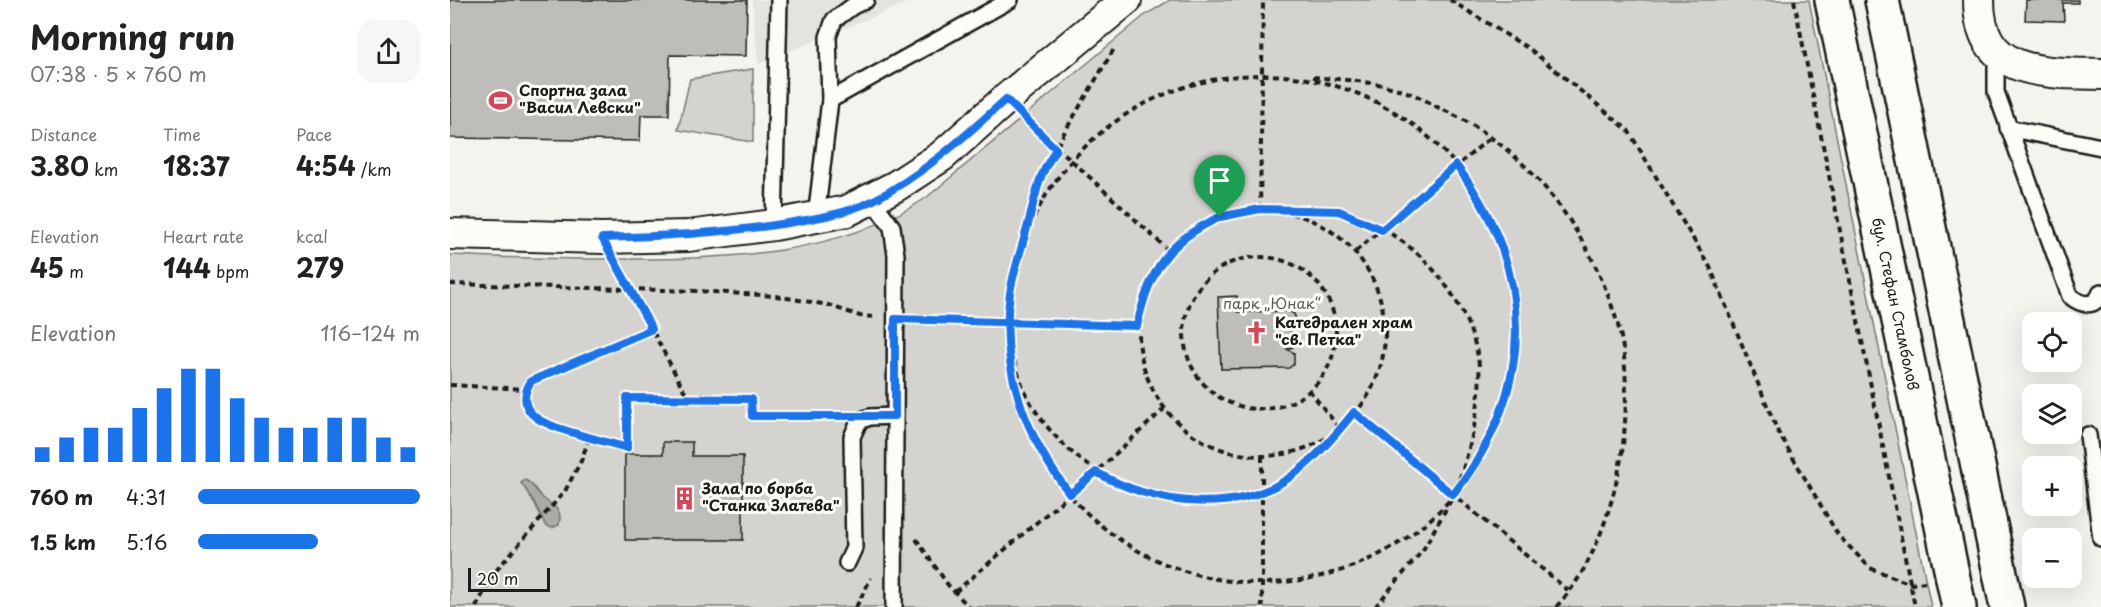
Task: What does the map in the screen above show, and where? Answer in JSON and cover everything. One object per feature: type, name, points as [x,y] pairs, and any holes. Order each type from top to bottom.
[{"type":"main road","name":"бул. Стефан Стамболов","points":[[1832,0],[1955,593]]},
{"type":"main road","points":[[1882,0],[2007,607]]},
{"type":"street","points":[[450,234],[602,238],[688,236],[774,225],[847,211],[872,201],[942,156],[1006,99],[1126,0]]},
{"type":"street","points":[[1979,0],[1985,35],[1996,53],[2017,67],[2049,73],[2101,75]]},
{"type":"lane","points":[[774,225],[778,0]]},
{"type":"lane","points":[[816,218],[830,100],[828,37],[834,20],[853,6],[866,0]]},
{"type":"lane","points":[[830,100],[1010,0]]},
{"type":"lane","points":[[1996,53],[1996,92],[2070,296],[2078,303],[2090,304],[2098,299],[2101,292]]},
{"type":"lane","points":[[2008,128],[2101,147]]},
{"type":"lane","points":[[872,201],[892,227],[897,269],[894,607]]},
{"type":"lane","points":[[847,563],[854,548],[852,438],[859,421],[870,417],[895,416]]},
{"type":"lane","points":[[2088,435],[2101,538]]},
{"type":"path","points":[[1260,209],[1263,0]]},
{"type":"path","points":[[1450,0],[1531,50],[1628,130],[1710,267],[1778,432],[1838,535],[1870,568],[1911,584],[1955,593]]},
{"type":"path","points":[[1794,0],[1916,607]]},
{"type":"path","points":[[1114,48],[1041,177],[1016,265],[1008,323],[1012,376],[1020,408],[1033,439],[1050,468],[1092,517],[1116,536],[1142,552],[1201,575],[1231,580],[1262,582],[1293,580],[1353,565],[1407,536],[1453,495],[1477,463],[1500,419],[1514,361],[1516,330],[1513,291],[1501,242],[1489,215],[1456,165],[1412,124],[1386,108],[1359,94],[1303,76]]},
{"type":"path","points":[[1025,237],[1042,202],[1071,162],[1092,140],[1116,121],[1152,101],[1199,83],[1230,77],[1263,76],[1303,76],[1372,83],[1407,92],[1458,117],[1491,137],[1543,186],[1571,224],[1595,263],[1620,330],[1626,389],[1623,446],[1616,490],[1596,543],[1570,592],[1556,607]]},
{"type":"path","points":[[1006,99],[1056,149],[1169,251]]},
{"type":"path","points":[[1356,251],[1491,137]]},
{"type":"path","points":[[1260,209],[1272,210],[1292,213],[1312,220],[1356,251],[1371,274],[1379,293],[1384,313],[1385,334],[1384,354],[1370,393],[1340,429],[1317,443],[1292,452],[1262,456],[1227,451],[1210,444],[1177,423],[1155,395],[1142,365],[1137,326],[1149,282],[1169,251],[1184,237],[1220,217],[1260,209]]},
{"type":"path","points":[[1272,210],[1339,211],[1382,230],[1412,247],[1439,274],[1462,310],[1476,349],[1478,387],[1467,460],[1453,495],[1423,550],[1374,607]]},
{"type":"path","points":[[602,238],[632,289],[688,398]]},
{"type":"path","points":[[1252,257],[1268,258],[1300,268],[1319,285],[1331,306],[1336,330],[1333,355],[1322,377],[1309,390],[1304,395],[1281,406],[1256,409],[1232,404],[1210,391],[1194,371],[1188,356],[1185,348],[1184,323],[1192,298],[1207,278],[1227,264],[1252,257]]},
{"type":"path","points":[[450,284],[632,289],[777,297],[828,305],[860,316],[895,319],[1137,326]]},
{"type":"path","points":[[652,329],[531,381],[525,389],[525,403],[532,415],[548,424],[627,448],[627,398],[751,399],[752,416],[870,417]]},
{"type":"path","points":[[1008,343],[1028,398],[1048,426],[1074,454],[1096,472],[1115,483],[1146,494],[1184,501],[1224,500],[1262,492],[1296,474],[1325,448],[1354,412]]},
{"type":"path","points":[[450,385],[525,389]]},
{"type":"path","points":[[1309,390],[1340,429]]},
{"type":"path","points":[[955,592],[1096,472],[1164,409]]},
{"type":"path","points":[[1354,412],[1570,592]]},
{"type":"path","points":[[476,607],[494,573],[565,491],[581,461],[590,436]]},
{"type":"path","points":[[1262,456],[1262,607]]},
{"type":"path","points":[[895,497],[919,544],[969,607]]},
{"type":"shaded area","points":[[752,0],[914,0],[758,64]]},
{"type":"shaded area","points":[[525,480],[557,508],[560,515],[559,525],[552,528],[546,526],[521,483]]},
{"type":"green space","name":"парк „Юнак“","points":[[1170,0],[1809,0],[1931,607],[450,607],[450,255],[573,259],[735,256],[815,244],[854,233],[891,218],[926,198],[1145,15]]},
{"type":"green space","points":[[753,69],[753,142],[678,130],[690,79]]},
{"type":"building","points":[[450,0],[747,0],[746,56],[670,55],[669,115],[641,115],[640,141],[450,138]]},
{"type":"building","points":[[2026,0],[2078,0],[2078,3],[2063,3],[2064,21],[2025,20]]},
{"type":"building","name":"Катедрален храм \"св. Петка\"","points":[[1237,296],[1238,312],[1289,311],[1294,314],[1295,325],[1287,329],[1295,333],[1297,342],[1293,347],[1287,349],[1294,353],[1294,364],[1289,368],[1221,369],[1218,297]]},
{"type":"building","name":"Зала по борба \"Станка Златева\"","points":[[663,442],[692,442],[692,456],[743,456],[743,540],[625,540],[625,454],[663,454]]},
{"type":"place","name":"Спортна зала \"Васил Левски\"","points":[[501,100]]},
{"type":"place","name":"Катедрален храм \"св. Петка\"","points":[[1257,332]]},
{"type":"place","name":"Зала по борба \"Станка Златева\"","points":[[684,498]]},
{"type":"route","points":[[1220,217],[1201,225],[1169,251],[1149,282],[1137,326],[1008,323],[895,319],[895,416],[752,416],[751,399],[627,398],[627,448],[548,424],[532,415],[525,403],[525,389],[531,381],[652,329],[602,238],[688,236],[774,225],[847,211],[872,201],[942,156],[1006,99],[1056,149],[1041,177],[1016,265],[1010,294],[1008,323],[1008,343],[1012,376],[1020,408],[1033,439],[1050,468],[1070,494],[1096,472],[1115,483],[1146,494],[1184,501],[1224,500],[1262,492],[1296,474],[1325,448],[1354,412],[1453,495],[1472,472],[1500,419],[1514,361],[1516,330],[1515,301],[1501,242],[1474,189],[1456,165],[1382,230],[1339,211],[1260,209],[1220,217]]}]
